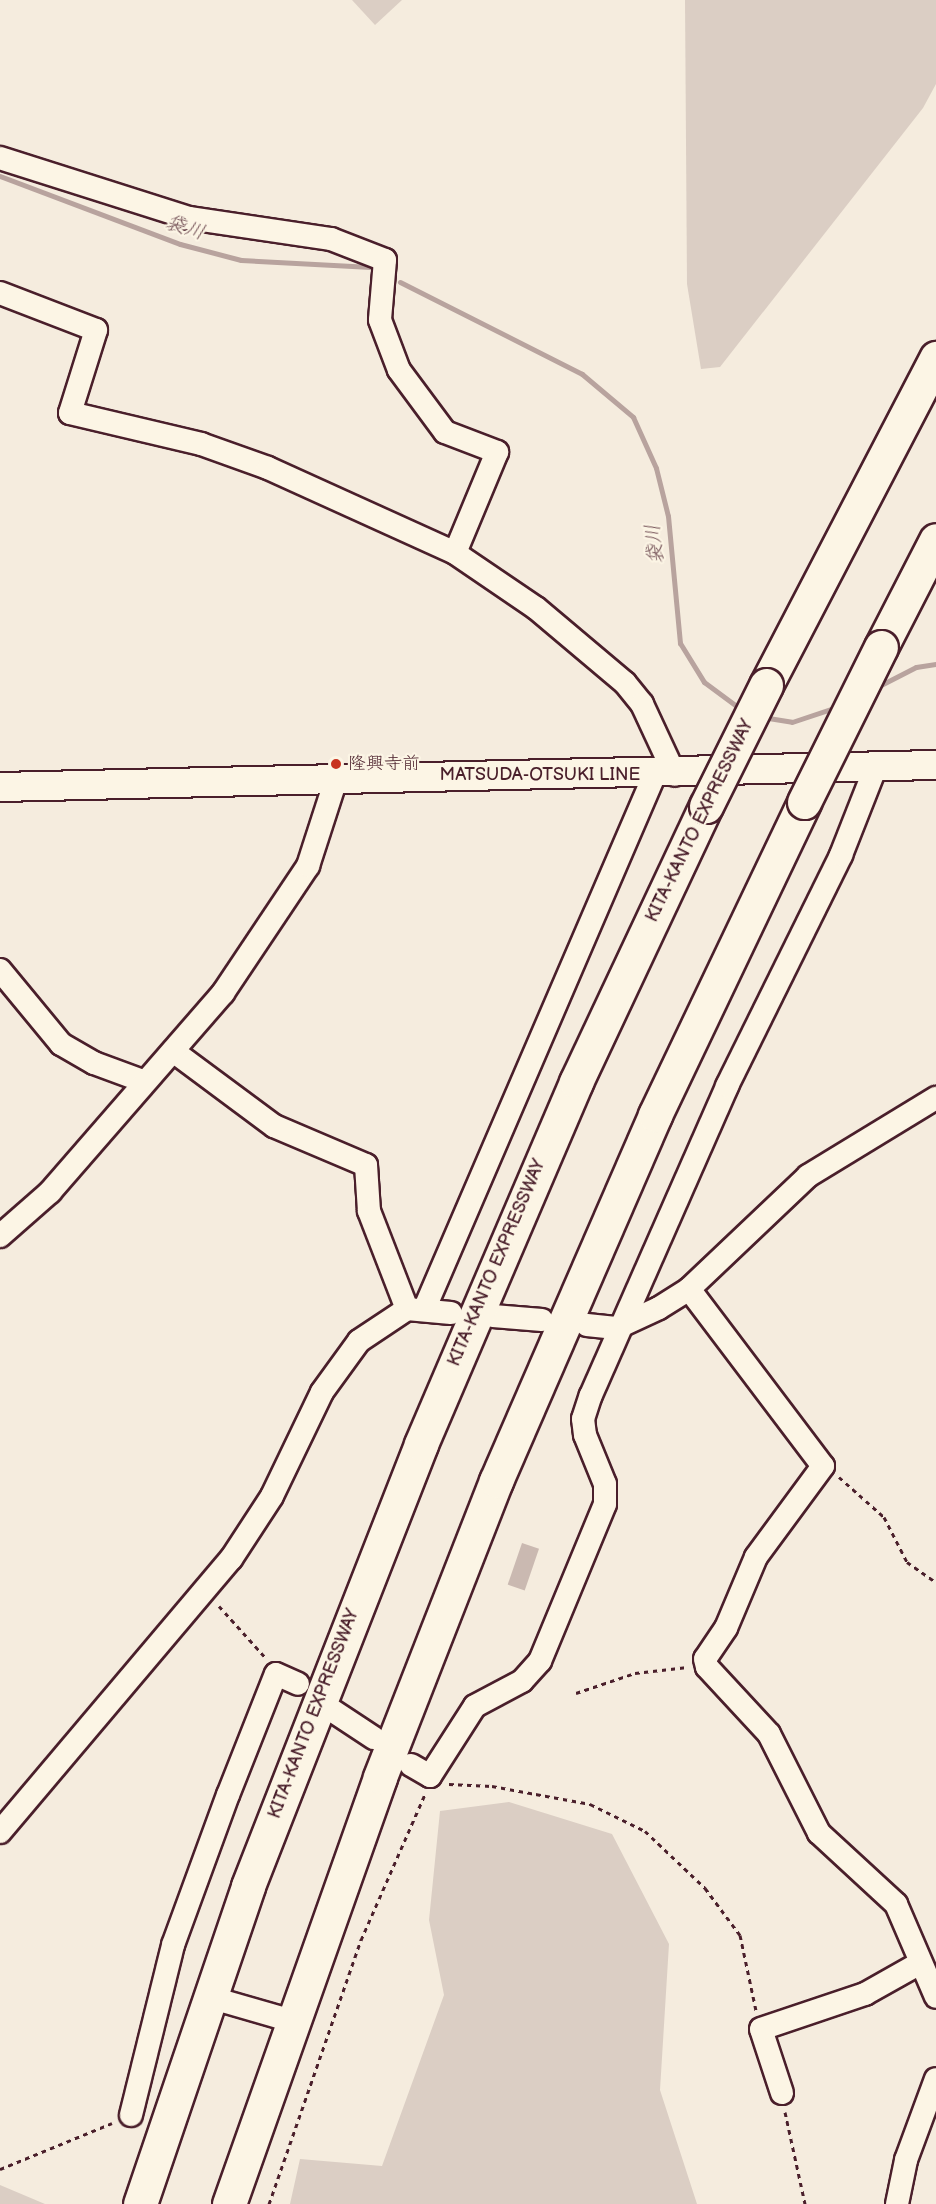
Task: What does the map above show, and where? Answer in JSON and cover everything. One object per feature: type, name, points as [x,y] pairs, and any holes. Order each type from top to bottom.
[{"type":"highway","name":"KITA-KANTO EXPRESSWAY","points":[[140,2204],[209,1997],[322,1690],[489,1281],[706,806],[766,685],[936,358]]},
{"type":"highway","points":[[229,2204],[398,1727],[496,1481],[655,1115],[804,802],[936,540]]},
{"type":"main road","name":"MATSUDA-OTSUKI LINE","points":[[0,787],[337,776],[664,775],[936,765]]},
{"type":"street","points":[[0,158],[189,218],[331,239],[385,260],[380,320],[399,370],[445,432],[497,452],[455,553]]},
{"type":"street","points":[[0,293],[96,330],[70,413],[201,444],[301,481],[455,553],[536,608],[626,683],[642,704],[664,775],[416,1310]]},
{"type":"street","points":[[421,1771],[475,1706],[522,1681],[540,1661],[605,1504],[605,1484],[583,1419],[616,1328],[727,1086],[841,855],[876,766]]},
{"type":"street","points":[[0,1236],[50,1192],[143,1081],[224,993],[296,886],[337,776]]},
{"type":"street","points":[[0,970],[62,1044],[93,1063],[143,1081]]},
{"type":"street","points":[[173,1051],[274,1126],[366,1166],[369,1211],[416,1310]]},
{"type":"street","points":[[586,1325],[616,1328],[689,1289],[808,1176],[936,1098]]},
{"type":"street","points":[[689,1289],[823,1466],[756,1557],[726,1628],[705,1659],[711,1677],[769,1734],[819,1833],[896,1904],[936,1996]]},
{"type":"street","points":[[0,1832],[254,1528],[338,1367],[359,1341],[416,1310],[451,1313]]},
{"type":"street","points":[[493,1316],[542,1320]]},
{"type":"street","points":[[131,2115],[173,1945],[276,1674],[298,1684]]},
{"type":"street","points":[[333,1711],[374,1738]]},
{"type":"street","points":[[782,2093],[761,2029],[865,1994],[920,1963]]},
{"type":"street","points":[[209,1997],[292,2021]]},
{"type":"street","points":[[897,2204],[920,2121],[936,2079]]},
{"type":"path","points":[[823,1466],[870,1501],[907,1562],[936,1582]]},
{"type":"path","points":[[204,1589],[276,1674]]},
{"type":"path","points":[[576,1693],[705,1659]]},
{"type":"path","points":[[269,2204],[421,1771],[458,1787],[492,1786],[590,1804],[645,1831],[705,1887],[740,1935],[761,2029]]},
{"type":"path","points":[[782,2093],[805,2204]]},
{"type":"path","points":[[0,2169],[87,2138],[131,2115]]},
{"type":"shaded area","points":[[352,0],[402,0],[375,25]]},
{"type":"shaded area","points":[[685,0],[936,0],[936,84],[923,108],[720,367],[701,369],[687,284]]},
{"type":"shaded area","points":[[509,1802],[612,1834],[669,1944],[660,2090],[697,2204],[290,2204],[300,2159],[382,2166],[444,1995],[429,1920],[440,1811]]},
{"type":"shaded area","points":[[0,2185],[45,2204],[0,2204]]},
{"type":"building","points":[[522,1543],[539,1549],[525,1590],[508,1585]]},
{"type":"waterway","name":"袋川","points":[[0,176],[180,244],[241,260],[371,267]]},
{"type":"waterway","name":"袋川","points":[[400,282],[582,374],[633,417],[656,468],[668,516],[680,643],[704,682],[742,710]]},
{"type":"waterway","name":"袋川","points":[[875,688],[916,667],[936,664]]},
{"type":"waterway","name":"袋川","points":[[762,717],[792,722],[837,707]]},
{"type":"place","name":"隆興寺前","points":[[336,764]]}]
